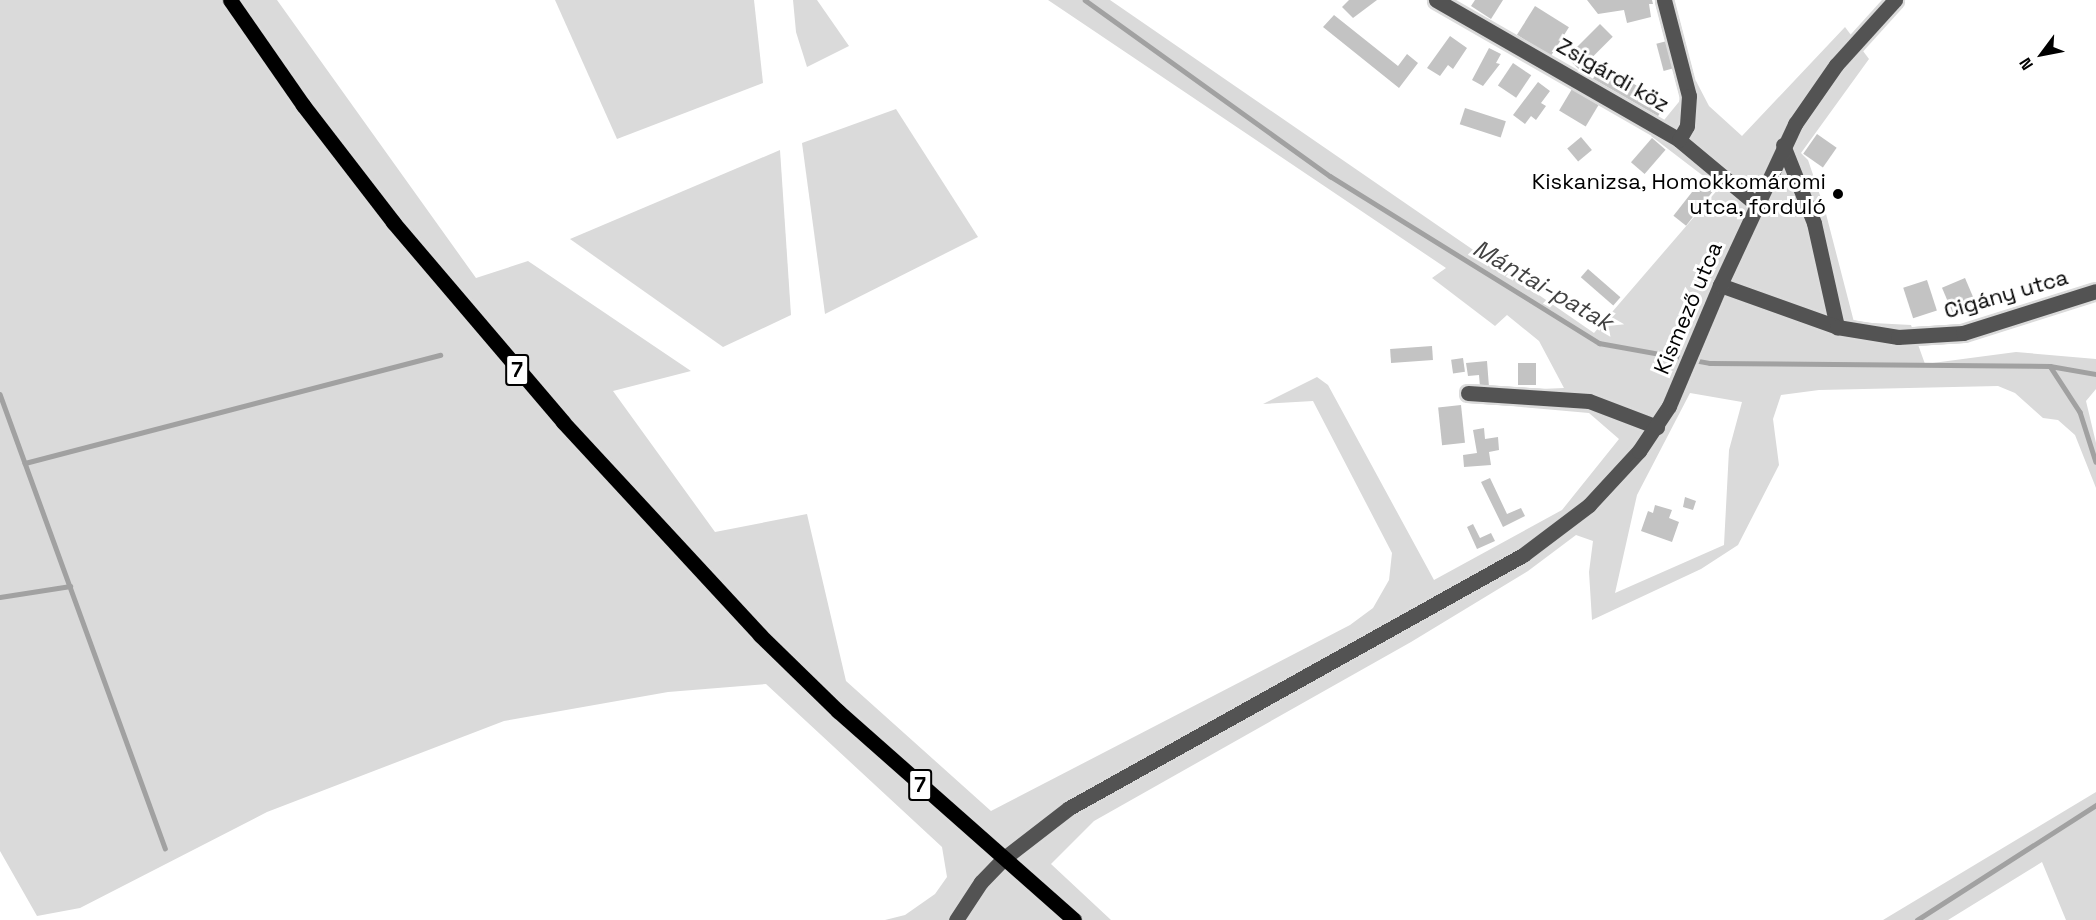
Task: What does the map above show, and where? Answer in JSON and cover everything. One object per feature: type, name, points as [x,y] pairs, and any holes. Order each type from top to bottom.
[{"type":"main road","name":"7","points":[[230,0],[303,105],[393,222],[563,422],[760,634],[838,711],[1074,920]]},
{"type":"street","name":"Zsigárdi köz","points":[[1436,0],[1679,140],[1757,205]]},
{"type":"street","points":[[1664,0],[1689,96],[1687,126],[1679,140]]},
{"type":"street","name":"Kismező utca","points":[[956,920],[981,882],[1003,859],[1053,819],[1100,789],[1523,555],[1574,518],[1622,472],[1657,427],[1686,372],[1720,285],[1783,145],[1829,74],[1895,0]]},
{"type":"street","points":[[1783,145],[1814,223],[1837,327]]},
{"type":"street","name":"Cigány utca","points":[[1720,285],[1837,327],[1898,337],[1942,336],[2096,291]]},
{"type":"street","points":[[1468,393],[1589,401],[1657,427]]},
{"type":"shaded area","points":[[0,0],[277,0],[476,278],[528,261],[691,371],[613,391],[715,532],[807,514],[846,681],[991,811],[1350,625],[1373,608],[1389,580],[1392,553],[1313,401],[1263,404],[1317,377],[1328,385],[1434,580],[1562,510],[1619,439],[1589,413],[1521,407],[1518,390],[1564,388],[1539,341],[1507,315],[1495,326],[1432,278],[1446,268],[1048,0],[1110,0],[1594,333],[1719,188],[1651,136],[1696,81],[1709,106],[1742,136],[1845,27],[1869,59],[1801,153],[1808,160],[1825,210],[1854,322],[1911,325],[1925,364],[2016,352],[2096,359],[2096,389],[2086,401],[2096,443],[2096,488],[2075,435],[2058,420],[2043,418],[2015,393],[1998,386],[1819,390],[1781,395],[1773,419],[1779,465],[1738,545],[1701,569],[1592,620],[1589,572],[1593,541],[1576,535],[1528,571],[1411,642],[1094,821],[1051,864],[1111,920],[885,920],[905,915],[935,894],[947,877],[942,847],[766,684],[668,692],[504,721],[267,812],[80,908],[37,916],[0,851]],"holes":[[[1690,393],[1742,402],[1729,450],[1724,545],[1615,593],[1637,495]]]},
{"type":"shaded area","points":[[555,0],[754,0],[763,83],[617,139]]},
{"type":"shaded area","points":[[793,0],[817,0],[849,46],[807,67],[796,32]]},
{"type":"shaded area","points":[[896,109],[978,237],[825,314],[802,143]]},
{"type":"shaded area","points":[[780,150],[791,315],[723,347],[570,239]]},
{"type":"shaded area","points":[[2096,792],[2096,920],[2066,920],[2042,862],[1948,920],[1883,920]]},
{"type":"building","points":[[1349,0],[1377,0],[1353,18],[1342,7]]},
{"type":"building","points":[[1475,0],[1503,0],[1491,19],[1471,6]]},
{"type":"building","points":[[1587,0],[1652,0],[1653,4],[1649,4],[1651,17],[1627,23],[1624,10],[1598,14]]},
{"type":"building","points":[[1535,6],[1569,27],[1551,56],[1517,35]]},
{"type":"building","points":[[1334,15],[1398,66],[1407,54],[1418,63],[1399,88],[1323,27]]},
{"type":"building","points":[[1600,24],[1613,37],[1579,70],[1567,57]]},
{"type":"building","points":[[1450,36],[1467,48],[1453,69],[1448,65],[1440,76],[1427,68]]},
{"type":"building","points":[[1667,41],[1674,68],[1664,71],[1656,44]]},
{"type":"building","points":[[1489,48],[1501,54],[1496,63],[1500,64],[1483,86],[1472,80]]},
{"type":"building","points":[[1513,63],[1531,75],[1516,98],[1498,85]]},
{"type":"building","points":[[1601,65],[1666,102],[1658,116],[1593,79]]},
{"type":"building","points":[[1538,82],[1550,91],[1541,103],[1546,106],[1536,120],[1531,116],[1525,124],[1513,115]]},
{"type":"building","points":[[1572,89],[1599,105],[1586,126],[1559,110]]},
{"type":"building","points":[[1465,108],[1506,121],[1501,137],[1460,124]]},
{"type":"building","points":[[1817,134],[1837,148],[1823,167],[1803,154]]},
{"type":"building","points":[[1581,137],[1592,150],[1578,162],[1567,149]]},
{"type":"building","points":[[1652,138],[1666,150],[1645,174],[1631,162]]},
{"type":"building","points":[[1703,178],[1716,188],[1686,226],[1673,216]]},
{"type":"building","points":[[1588,269],[1620,297],[1613,306],[1581,277]]},
{"type":"building","points":[[1965,278],[1976,304],[1953,314],[1942,288]]},
{"type":"building","points":[[1927,280],[1937,310],[1913,318],[1903,288]]},
{"type":"building","points":[[1432,346],[1433,360],[1391,363],[1390,349]]},
{"type":"building","points":[[1463,358],[1465,372],[1453,374],[1451,360]]},
{"type":"building","points":[[1487,361],[1489,387],[1480,387],[1479,375],[1468,376],[1466,363]]},
{"type":"building","points":[[1518,363],[1536,363],[1536,385],[1518,385]]},
{"type":"building","points":[[1461,405],[1465,443],[1442,445],[1438,407]]},
{"type":"building","points":[[1484,428],[1485,439],[1498,437],[1499,450],[1489,452],[1491,465],[1464,467],[1463,455],[1477,453],[1473,430]]},
{"type":"building","points":[[1490,478],[1507,514],[1521,508],[1525,516],[1503,527],[1481,482]]},
{"type":"building","points":[[1685,497],[1696,501],[1693,510],[1683,507]]},
{"type":"building","points":[[1655,505],[1672,510],[1669,518],[1679,522],[1672,542],[1641,531],[1648,511],[1653,513]]},
{"type":"building","points":[[1473,524],[1480,538],[1491,533],[1495,541],[1477,549],[1467,527]]},
{"type":"waterway","name":"Mántai-patak","points":[[1085,0],[1330,176],[1599,343],[1710,363],[2050,366],[2096,374]]},
{"type":"waterway","points":[[0,394],[25,463],[440,355]]},
{"type":"waterway","points":[[2050,366],[2080,412],[2096,462]]},
{"type":"waterway","points":[[25,463],[165,848]]},
{"type":"waterway","points":[[0,597],[70,586]]},
{"type":"waterway","points":[[1917,920],[2096,805]]},
{"type":"place","name":"Kiskanizsa, Homokkomáromi utca, forduló","points":[[1838,194]]}]
